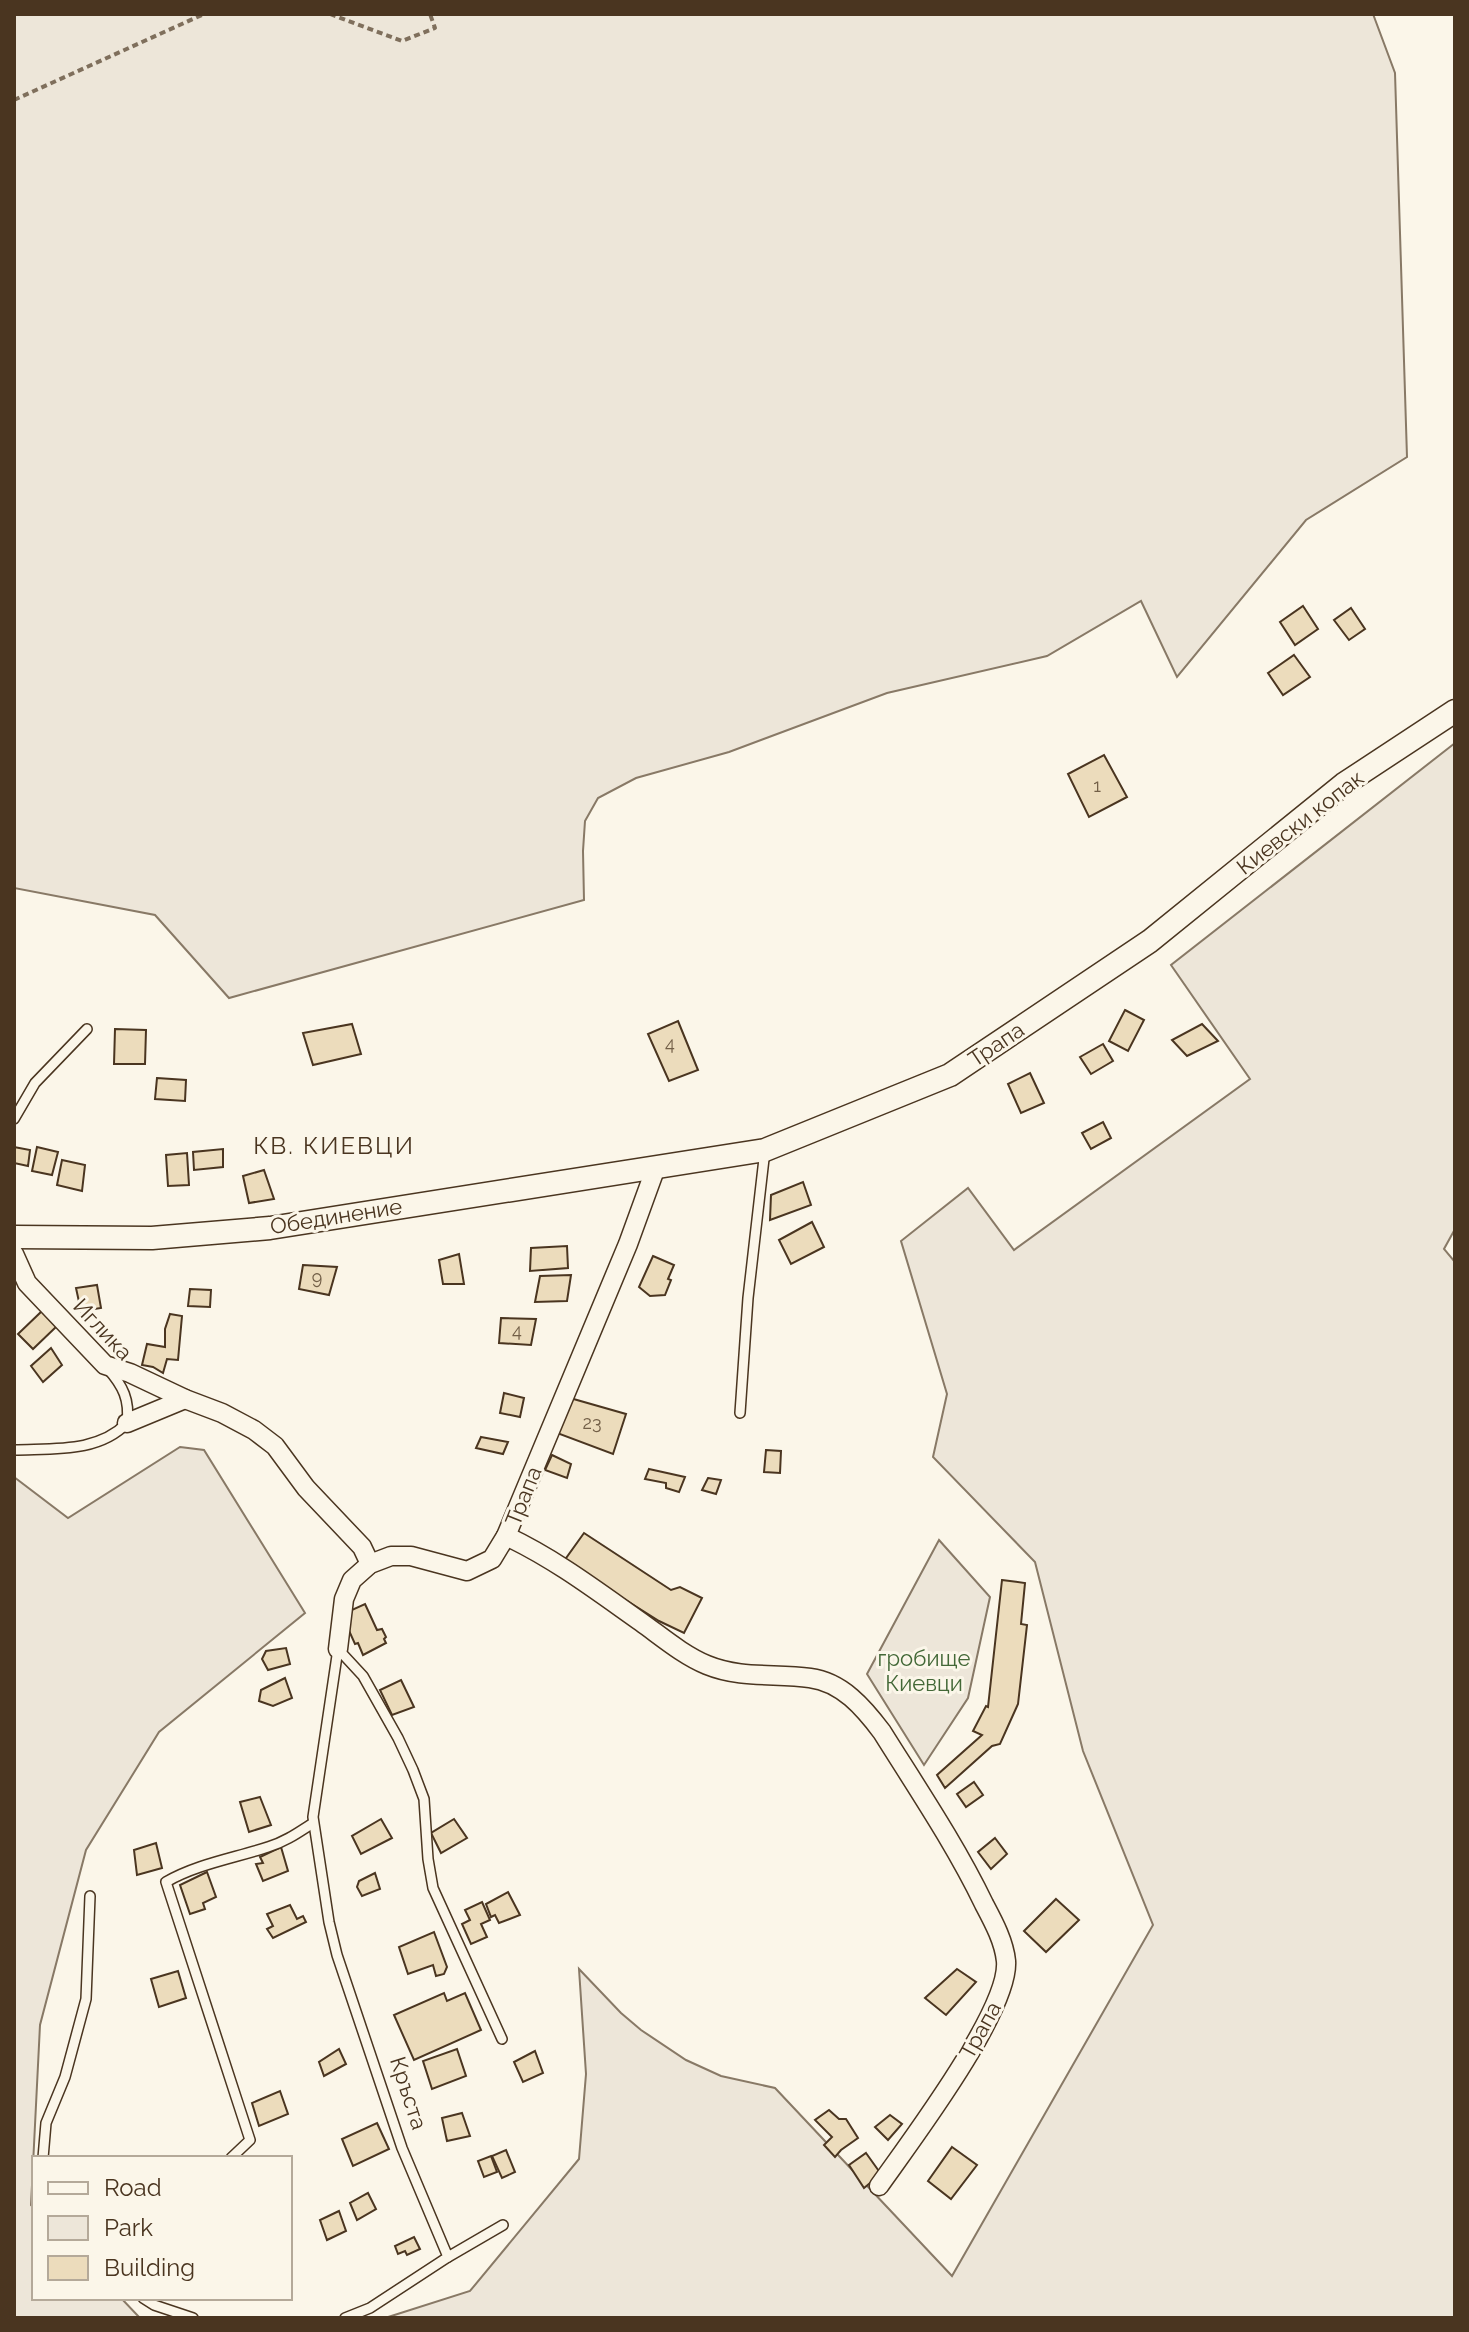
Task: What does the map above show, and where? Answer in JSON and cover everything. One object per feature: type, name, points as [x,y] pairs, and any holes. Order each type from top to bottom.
[{"type":"street","name":"Киевски копак","points":[[1150,941],[1344,784],[1455,711]]},
{"type":"street","name":"Трапа","points":[[879,2186],[982,2030],[997,2002],[1005,1977],[1006,1961],[996,1928],[960,1856],[882,1732],[854,1699],[824,1681],[734,1673],[697,1661],[542,1553],[506,1536],[628,1244],[656,1167],[765,1150],[950,1075],[1150,941]]},
{"type":"street","name":"Обединение","points":[[14,1237],[152,1238],[270,1228],[656,1167]]},
{"type":"street","name":"Иглика","points":[[14,1254],[27,1283],[105,1365]]},
{"type":"street","points":[[105,1365],[222,1413],[254,1430],[275,1446],[306,1488],[362,1547],[370,1564],[391,1556],[411,1556],[467,1571],[492,1559],[506,1536]]},
{"type":"street","points":[[127,1423],[185,1399]]},
{"type":"street","name":"Кръста","points":[[338,1649],[344,1599],[352,1580],[370,1564]]},
{"type":"lane","points":[[14,1119],[35,1083],[87,1029]]},
{"type":"lane","points":[[740,1413],[748,1298],[765,1150]]},
{"type":"lane","name":"Иглика","points":[[105,1365],[128,1400],[127,1423]]},
{"type":"lane","points":[[14,1450],[94,1444],[118,1433],[127,1423]]},
{"type":"lane","points":[[338,1649],[363,1676],[413,1770],[424,1799],[433,1888],[502,2039]]},
{"type":"lane","name":"Кръста","points":[[338,1649],[315,1791],[313,1823],[329,1922],[337,1955],[402,2148],[448,2257]]},
{"type":"lane","points":[[233,2156],[250,2140],[166,1882],[271,1846],[313,1823]]},
{"type":"lane","points":[[43,2156],[46,2123],[65,2077],[86,1999],[90,1896]]},
{"type":"lane","points":[[345,2318],[370,2308],[503,2225]]},
{"type":"lane","points":[[146,2300],[193,2318]]},
{"type":"path","points":[[14,100],[204,14]]},
{"type":"path","points":[[330,14],[402,41],[435,28],[430,14]]},
{"type":"green space","points":[[14,14],[1373,14],[1395,73],[1407,457],[1306,520],[1177,677],[1141,601],[1047,656],[887,693],[729,752],[636,778],[598,798],[585,821],[584,900],[229,998],[155,915],[14,888]]},
{"type":"green space","points":[[1455,743],[1455,1229],[1444,1249],[1455,1262],[1455,2318],[385,2318],[470,2291],[579,2159],[586,2074],[579,1969],[621,2013],[686,2060],[721,2076],[775,2088],[952,2276],[1153,1925],[1083,1751],[1035,1562],[933,1457],[947,1394],[901,1241],[968,1188],[1014,1250],[1250,1079],[1171,965]]},
{"type":"green space","points":[[180,1447],[204,1450],[305,1613],[159,1732],[86,1850],[40,2025],[32,2156],[32,2300],[123,2300],[140,2318],[14,2318],[14,1477],[68,1518]]},
{"type":"green space","name":"гробище Киевци","points":[[939,1540],[990,1597],[968,1698],[924,1765],[867,1674]]},
{"type":"building","points":[[1303,606],[1318,629],[1295,645],[1280,622]]},
{"type":"building","points":[[1351,608],[1365,629],[1349,640],[1334,620]]},
{"type":"building","points":[[1294,655],[1310,677],[1283,695],[1268,673]]},
{"type":"building","points":[[1104,755],[1127,797],[1089,817],[1068,774]]},
{"type":"building","points":[[1125,1010],[1144,1020],[1128,1051],[1109,1041]]},
{"type":"building","points":[[678,1021],[698,1070],[669,1081],[648,1034]]},
{"type":"building","points":[[352,1024],[361,1054],[313,1065],[303,1033]]},
{"type":"building","points":[[1202,1024],[1218,1041],[1187,1056],[1172,1040]]},
{"type":"building","points":[[115,1029],[146,1030],[145,1064],[114,1064]]},
{"type":"building","points":[[1103,1044],[1113,1061],[1091,1074],[1080,1057]]},
{"type":"building","points":[[1030,1073],[1044,1103],[1021,1113],[1008,1084]]},
{"type":"building","points":[[157,1078],[186,1080],[185,1101],[155,1099]]},
{"type":"building","points":[[1103,1122],[1111,1138],[1091,1149],[1082,1133]]},
{"type":"building","points":[[14,1147],[30,1150],[28,1166],[14,1163]]},
{"type":"building","points":[[37,1147],[58,1152],[52,1175],[32,1171]]},
{"type":"building","points":[[223,1149],[223,1167],[194,1170],[193,1152]]},
{"type":"building","points":[[187,1153],[189,1185],[168,1186],[166,1155]]},
{"type":"building","points":[[62,1160],[85,1165],[82,1191],[57,1185]]},
{"type":"building","points":[[264,1170],[274,1199],[249,1203],[243,1176]]},
{"type":"building","points":[[803,1182],[811,1205],[770,1220],[771,1195]]},
{"type":"building","points":[[812,1222],[824,1247],[791,1264],[779,1240]]},
{"type":"building","points":[[567,1246],[568,1268],[530,1271],[531,1248]]},
{"type":"building","points":[[459,1254],[464,1284],[443,1284],[439,1260]]},
{"type":"building","points":[[653,1256],[674,1265],[665,1295],[650,1296],[639,1287]]},
{"type":"building","points":[[303,1265],[337,1267],[329,1295],[299,1289]]},
{"type":"building","points":[[571,1275],[567,1301],[535,1302],[540,1276]]},
{"type":"building","points":[[97,1285],[101,1308],[81,1311],[76,1288]]},
{"type":"building","points":[[190,1289],[211,1290],[210,1307],[188,1306]]},
{"type":"building","points":[[42,1311],[57,1326],[33,1349],[18,1334]]},
{"type":"building","points":[[170,1314],[182,1316],[178,1360],[167,1359],[163,1373],[142,1365],[147,1344],[165,1347],[165,1329]]},
{"type":"building","points":[[501,1318],[536,1319],[531,1345],[499,1343]]},
{"type":"building","points":[[51,1348],[62,1365],[43,1382],[31,1366]]},
{"type":"building","points":[[504,1393],[524,1398],[520,1417],[500,1413]]},
{"type":"building","points":[[570,1398],[626,1414],[613,1454],[557,1433]]},
{"type":"building","points":[[481,1437],[508,1442],[503,1454],[476,1448]]},
{"type":"building","points":[[766,1450],[781,1451],[780,1473],[764,1472]]},
{"type":"building","points":[[552,1455],[571,1464],[567,1478],[545,1470]]},
{"type":"building","points":[[649,1469],[685,1477],[679,1492],[666,1488],[666,1483],[645,1479]]},
{"type":"building","points":[[708,1478],[721,1480],[716,1494],[702,1490]]},
{"type":"building","points":[[584,1533],[671,1590],[680,1587],[702,1598],[684,1633],[659,1621],[564,1561]]},
{"type":"building","points":[[1002,1580],[1025,1583],[1021,1624],[1027,1625],[1018,1704],[1000,1744],[992,1746],[945,1788],[937,1775],[982,1735],[973,1731],[988,1707]]},
{"type":"building","points":[[365,1604],[377,1630],[382,1629],[386,1643],[363,1655],[346,1624],[345,1613]]},
{"type":"building","points":[[286,1648],[290,1664],[268,1670],[262,1659],[266,1651]]},
{"type":"building","points":[[285,1678],[292,1698],[273,1706],[259,1701],[261,1690]]},
{"type":"building","points":[[401,1680],[414,1707],[392,1715],[380,1690]]},
{"type":"building","points":[[974,1782],[983,1795],[966,1807],[957,1794]]},
{"type":"building","points":[[260,1797],[271,1825],[249,1832],[240,1802]]},
{"type":"building","points":[[381,1819],[392,1838],[361,1854],[352,1836]]},
{"type":"building","points":[[454,1819],[467,1838],[441,1853],[431,1833]]},
{"type":"building","points":[[995,1838],[1007,1854],[991,1869],[978,1852]]},
{"type":"building","points":[[156,1843],[162,1868],[137,1875],[134,1850]]},
{"type":"building","points":[[281,1847],[288,1871],[263,1881],[256,1864],[263,1863],[260,1857]]},
{"type":"building","points":[[207,1872],[216,1897],[203,1903],[205,1909],[190,1914],[180,1885]]},
{"type":"building","points":[[375,1873],[380,1889],[362,1896],[357,1887],[359,1881]]},
{"type":"building","points":[[508,1892],[520,1915],[499,1923],[495,1915],[491,1917],[486,1904]]},
{"type":"building","points":[[1056,1899],[1079,1920],[1046,1952],[1024,1931]]},
{"type":"building","points":[[482,1902],[490,1920],[481,1924],[487,1937],[471,1944],[462,1924],[470,1920],[465,1910]]},
{"type":"building","points":[[290,1905],[297,1919],[303,1916],[306,1922],[273,1938],[267,1929],[273,1926],[267,1914]]},
{"type":"building","points":[[434,1932],[447,1967],[444,1974],[436,1976],[433,1965],[408,1974],[399,1947]]},
{"type":"building","points":[[957,1969],[976,1982],[946,2015],[925,1998]]},
{"type":"building","points":[[178,1971],[186,1998],[159,2007],[151,1979]]},
{"type":"building","points":[[444,1993],[447,2001],[465,1993],[481,2030],[414,2060],[394,2015]]},
{"type":"building","points":[[339,2049],[346,2064],[324,2076],[319,2062]]},
{"type":"building","points":[[457,2049],[466,2076],[432,2089],[423,2061]]},
{"type":"building","points":[[535,2051],[543,2073],[523,2082],[514,2062]]},
{"type":"building","points":[[280,2091],[288,2114],[259,2126],[252,2103]]},
{"type":"building","points":[[829,2110],[839,2119],[846,2119],[858,2138],[835,2157],[824,2145],[832,2137],[815,2120]]},
{"type":"building","points":[[462,2113],[470,2136],[447,2141],[442,2118]]},
{"type":"building","points":[[890,2115],[902,2124],[888,2140],[875,2127]]},
{"type":"building","points":[[377,2123],[389,2149],[353,2166],[342,2139]]},
{"type":"building","points":[[952,2147],[977,2165],[951,2199],[928,2181]]},
{"type":"building","points":[[506,2150],[515,2172],[502,2178],[492,2156]]},
{"type":"building","points":[[866,2153],[881,2174],[864,2188],[849,2165]]},
{"type":"building","points":[[491,2156],[497,2172],[484,2177],[478,2161]]},
{"type":"building","points":[[368,2193],[376,2209],[357,2220],[350,2203]]},
{"type":"building","points":[[339,2211],[346,2231],[327,2240],[320,2220]]},
{"type":"building","points":[[414,2237],[420,2249],[407,2255],[405,2251],[398,2254],[395,2246]]},
{"type":"district","name":"КВ. КИЕВЦИ","points":[[334,1146]]}]
